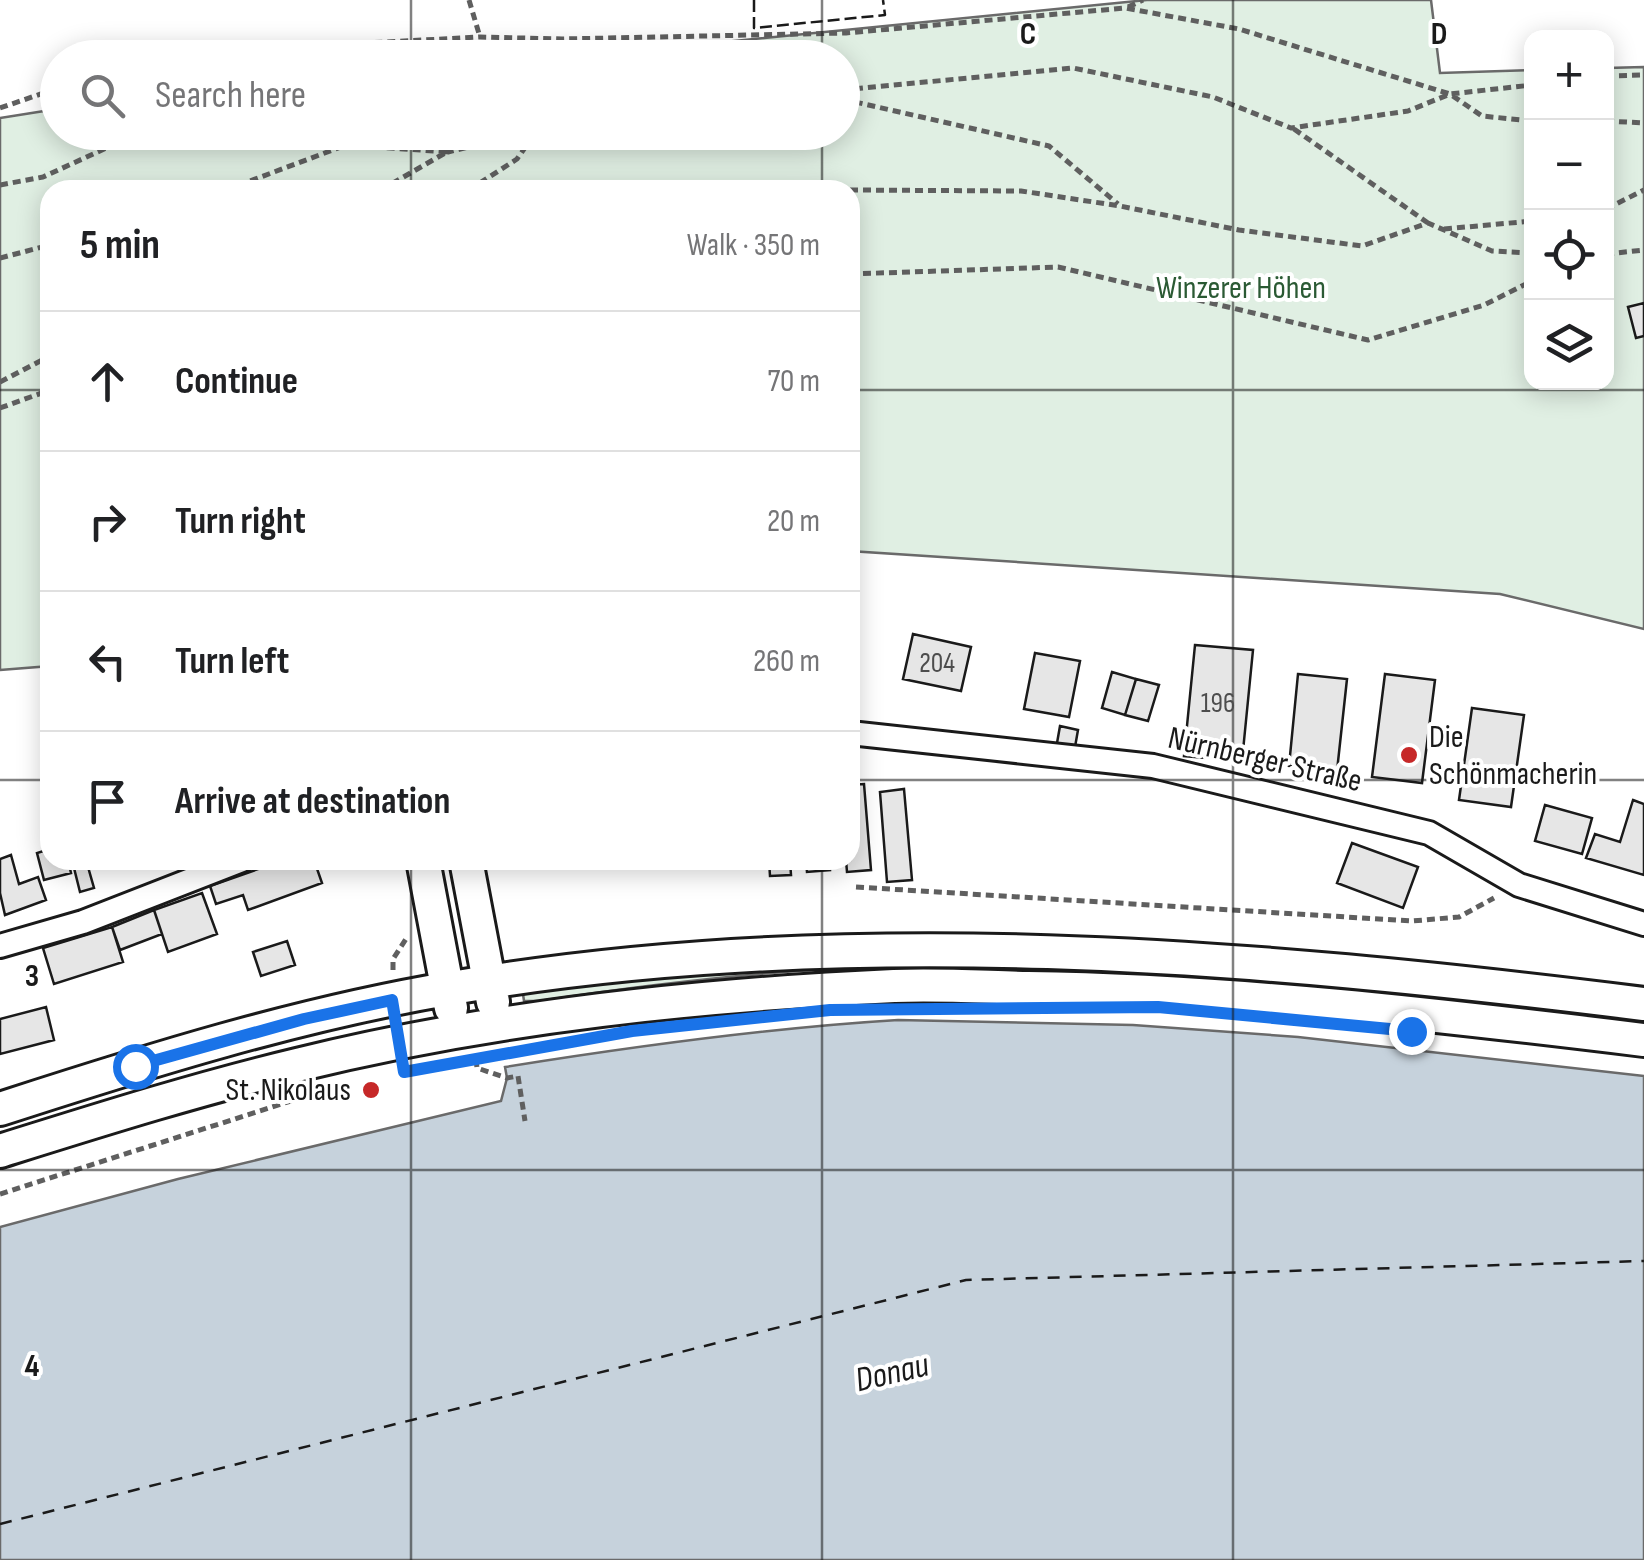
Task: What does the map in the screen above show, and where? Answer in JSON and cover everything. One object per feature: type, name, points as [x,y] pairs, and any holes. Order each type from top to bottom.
[{"type":"main road","points":[[425,870],[456,1032]]},
{"type":"main road","points":[[468,870],[498,1026]]},
{"type":"main road","points":[[0,1109],[154,1060],[304,1019],[448,988],[716,956],[856,951],[1152,956],[1440,979],[1644,1004]]},
{"type":"main road","points":[[0,1151],[298,1064],[456,1032],[707,998],[898,986],[1153,990],[1430,1014],[1644,1040]]},
{"type":"street","name":"Nürnberger Straße","points":[[860,733],[1153,766],[1429,833],[1519,885],[1644,924]]},
{"type":"street","points":[[0,946],[83,922],[216,870]]},
{"type":"path","points":[[469,0],[480,37]]},
{"type":"path","points":[[1126,8],[1143,0]]},
{"type":"path","points":[[423,40],[846,34],[1126,8],[1239,29],[1450,94],[1482,116],[1524,120]]},
{"type":"path","points":[[860,88],[1073,68],[1213,97],[1292,128],[1428,223],[1492,251],[1524,253]]},
{"type":"path","points":[[1614,76],[1644,75]]},
{"type":"path","points":[[1292,128],[1408,111],[1450,94],[1524,85]]},
{"type":"path","points":[[0,108],[40,94]]},
{"type":"path","points":[[860,103],[1049,146],[1120,206]]},
{"type":"path","points":[[1614,122],[1644,124]]},
{"type":"path","points":[[0,185],[43,177],[102,150]]},
{"type":"path","points":[[253,180],[333,150]]},
{"type":"path","points":[[419,150],[448,152]]},
{"type":"path","points":[[399,180],[456,150]]},
{"type":"path","points":[[485,180],[517,158],[522,150]]},
{"type":"path","points":[[860,190],[1022,191],[1239,230],[1362,246],[1428,223]]},
{"type":"path","points":[[1614,204],[1644,190]]},
{"type":"path","points":[[1441,229],[1524,222]]},
{"type":"path","points":[[0,258],[40,248]]},
{"type":"path","points":[[1614,253],[1644,250]]},
{"type":"path","points":[[860,274],[1058,267],[1368,340],[1484,305],[1524,285]]},
{"type":"path","points":[[0,382],[40,361]]},
{"type":"path","points":[[0,408],[40,394]]},
{"type":"path","points":[[856,888],[1412,921],[1459,917],[1519,885]]},
{"type":"path","points":[[392,1000],[394,959],[406,939],[404,924]]},
{"type":"path","points":[[476,1059],[477,1068],[507,1078],[518,1076],[526,1121]]},
{"type":"path","points":[[0,1194],[316,1093]]},
{"type":"green space","name":"Winzerer Höhen","points":[[1147,0],[1431,0],[1440,73],[1524,70],[1524,390],[1614,390],[1614,68],[1644,67],[1644,629],[1500,594],[860,552],[860,180],[40,180],[40,667],[0,670],[0,118],[40,112],[40,150],[860,150],[860,40],[745,40]]},
{"type":"green space","points":[[960,958],[1132,965],[1388,985],[1644,1013],[1644,1020],[1259,978],[1065,966],[872,967],[788,972],[539,1001],[524,1001],[522,987],[751,965]]},
{"type":"water","name":"Donau","points":[[898,1020],[1133,1025],[1298,1037],[1644,1076],[1644,1560],[0,1560],[0,1227],[178,1179],[501,1101],[507,1078],[505,1067],[701,1039]]},
{"type":"building","points":[[1644,303],[1644,336],[1636,338],[1628,307]]},
{"type":"building","points":[[913,634],[971,647],[961,691],[903,679]]},
{"type":"building","points":[[1195,645],[1253,650],[1242,761],[1184,756]]},
{"type":"building","points":[[1035,653],[1080,661],[1069,717],[1024,709]]},
{"type":"building","points":[[1112,672],[1136,679],[1125,715],[1102,708]]},
{"type":"building","points":[[1298,674],[1347,679],[1337,771],[1289,766]]},
{"type":"building","points":[[1385,674],[1435,680],[1422,783],[1372,777]]},
{"type":"building","points":[[1136,679],[1159,685],[1148,721],[1125,715]]},
{"type":"building","points":[[1472,708],[1524,715],[1511,807],[1459,800]]},
{"type":"building","points":[[1060,726],[1078,730],[1075,747],[1057,743]]},
{"type":"building","points":[[860,784],[864,784],[871,870],[847,872],[860,870]]},
{"type":"building","points":[[904,789],[912,880],[887,882],[880,792]]},
{"type":"building","points":[[1633,800],[1644,804],[1644,875],[1586,858],[1595,834],[1620,842]]},
{"type":"building","points":[[1545,805],[1592,818],[1582,854],[1535,841]]},
{"type":"building","points":[[1352,843],[1418,867],[1403,908],[1337,883]]},
{"type":"building","points":[[11,855],[19,884],[38,877],[46,900],[5,915],[0,893],[0,859]]},
{"type":"building","points":[[41,870],[70,870],[71,873],[44,880]]},
{"type":"building","points":[[74,870],[89,870],[94,888],[80,892]]},
{"type":"building","points":[[256,870],[317,870],[322,883],[248,910],[243,895],[216,904],[210,886]]},
{"type":"building","points":[[770,870],[791,870],[791,875],[770,876]]},
{"type":"building","points":[[202,893],[217,934],[168,952],[154,910]]},
{"type":"building","points":[[154,910],[162,934],[120,950],[112,927]]},
{"type":"building","points":[[112,927],[123,962],[54,984],[43,948]]},
{"type":"building","points":[[287,941],[295,965],[261,976],[253,952]]},
{"type":"building","points":[[46,1007],[54,1040],[0,1054],[0,1019]]},
{"type":"ferry route","points":[[0,1524],[966,1280],[1644,1261]]},
{"type":"fence","points":[[754,0],[754,28],[885,15],[883,0]]},
{"type":"place","name":"Die Schönmacherin","points":[[1409,755]]},
{"type":"place","name":"St. Nikolaus","points":[[371,1090]]},
{"type":"route","points":[[135,1066],[304,1019],[392,1000],[404,1072],[632,1031],[830,1010],[1158,1007],[1411,1031]]}]
